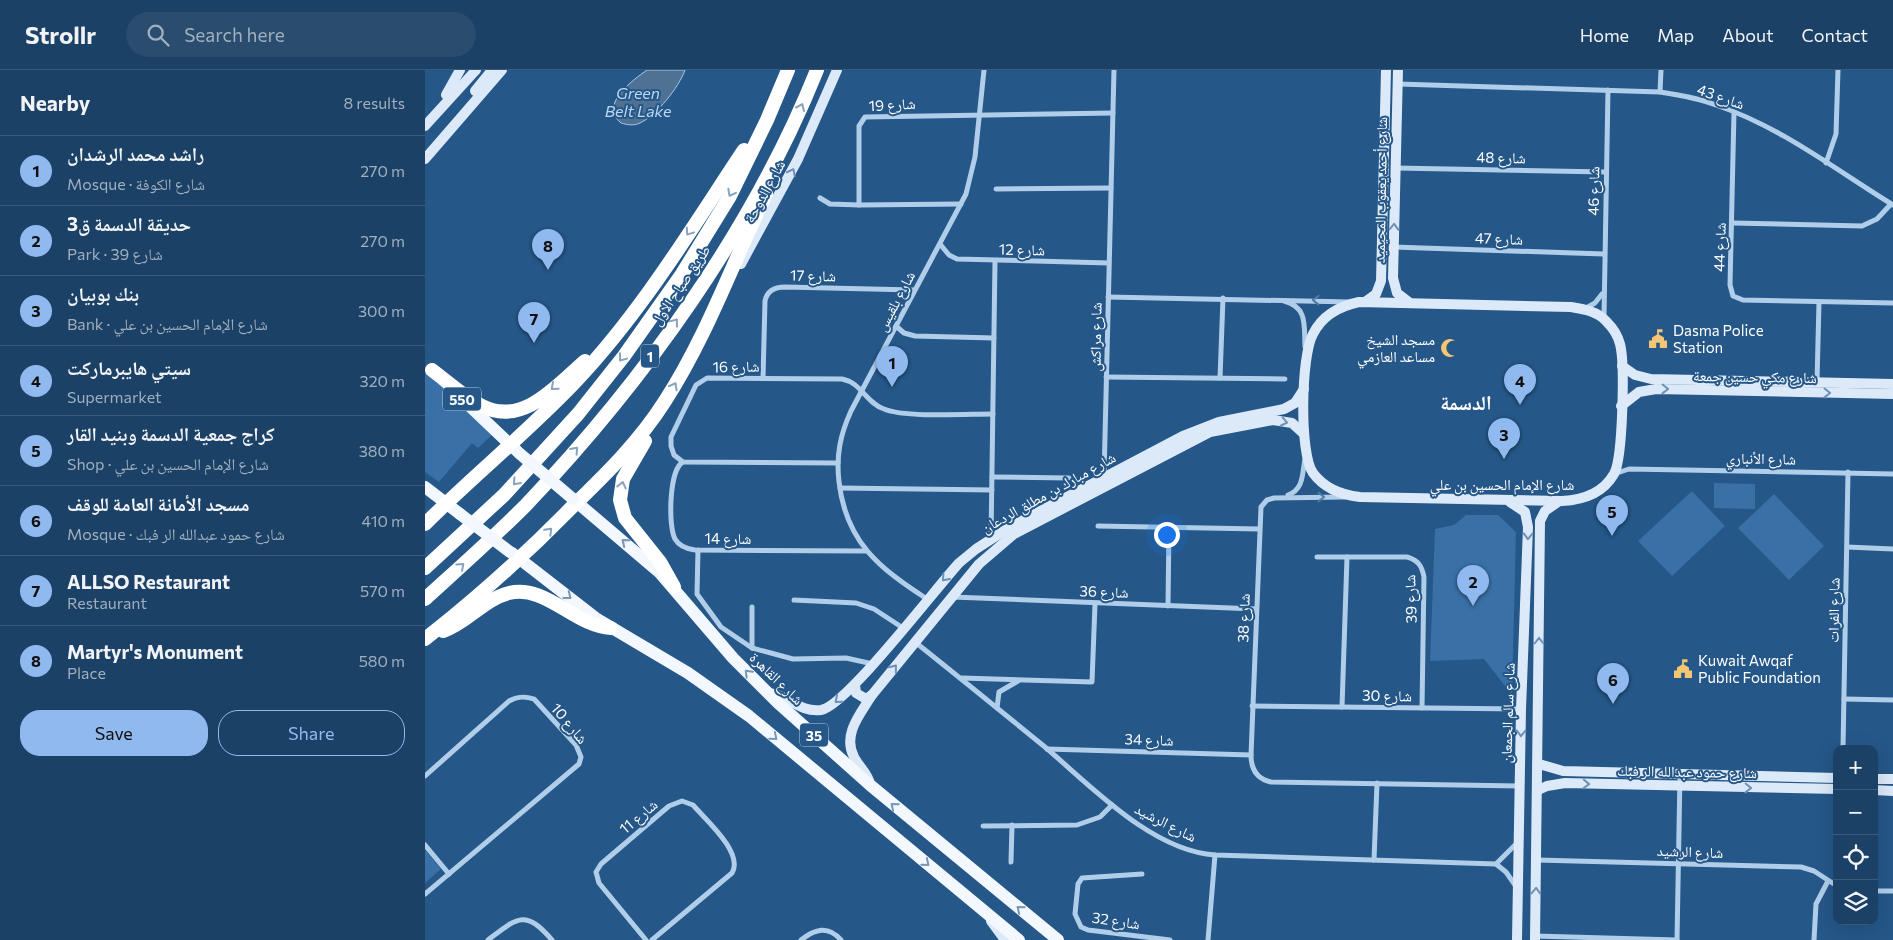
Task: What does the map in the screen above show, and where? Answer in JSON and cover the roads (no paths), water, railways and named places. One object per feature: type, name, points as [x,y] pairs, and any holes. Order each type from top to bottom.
[{"type":"highway","name":"طريق صباح الاول","points":[[425,568],[504,496],[578,414],[625,356],[682,274],[730,196],[767,120],[788,70]]},
{"type":"highway","name":"طريق صباح الاول","points":[[425,599],[524,506],[612,407],[683,312],[727,244],[759,189],[791,128],[817,70]]},
{"type":"highway","points":[[425,524],[445,503],[515,449],[577,381],[617,333],[767,120]]},
{"type":"highway","points":[[427,637],[617,465],[647,427],[674,387],[708,321],[781,163],[791,128]]},
{"type":"highway","points":[[428,367],[485,408],[513,412],[528,407],[541,399],[617,333]]},
{"type":"highway","points":[[647,427],[643,446],[623,479],[620,500],[625,518],[660,562],[673,587]]},
{"type":"highway","points":[[427,637],[461,622],[498,597],[518,592],[540,596],[590,624],[611,628]]},
{"type":"main road","name":"550","points":[[428,367],[515,449]]},
{"type":"main road","name":"شارع القاهرة","points":[[515,449],[638,553],[673,587],[733,658],[768,693],[870,786],[1058,940]]},
{"type":"main road","points":[[425,488],[445,503]]},
{"type":"main road","name":"35","points":[[445,503],[611,628],[719,694],[1019,940]]},
{"type":"street","points":[[425,125],[456,81],[460,70]]},
{"type":"street","points":[[425,125],[476,70]]},
{"type":"street","points":[[457,122],[470,98],[492,70]]},
{"type":"street","points":[[425,159],[502,70]]},
{"type":"street","name":"شارع الدوحة","points":[[708,321],[787,182],[837,70]]},
{"type":"street","name":"شارع بلقيس","points":[[927,599],[895,577],[866,551],[849,524],[840,488],[838,463],[842,432],[862,390],[961,204],[973,168],[981,115],[984,70]]},
{"type":"street","name":"شارع مراكش","points":[[1105,481],[1114,70]]},
{"type":"street","name":"شارع أحمد يعقوب المحيميد","points":[[1362,302],[1376,294],[1381,281],[1386,70]]},
{"type":"street","name":"شارع أحمد يعقوب المحيميد","points":[[1398,70],[1393,247],[1395,287],[1399,296],[1411,304]]},
{"type":"street","points":[[1660,92],[1661,70]]},
{"type":"street","points":[[1826,163],[1836,134],[1838,70]]},
{"type":"street","name":"شارع 43","points":[[1398,84],[1660,92],[1716,104],[1769,127],[1892,205]]},
{"type":"street","name":"شارع 46","points":[[1604,319],[1608,90]]},
{"type":"street","name":"شارع 44","points":[[1734,112],[1730,285],[1733,296],[1743,300],[1893,303]]},
{"type":"street","points":[[981,115],[1113,114]]},
{"type":"street","name":"شارع 19","points":[[859,205],[859,126],[865,116],[981,115]]},
{"type":"street","name":"شارع 48","points":[[1396,168],[1606,172]]},
{"type":"street","points":[[996,189],[1111,188]]},
{"type":"street","points":[[820,198],[830,204],[961,204]]},
{"type":"street","points":[[1732,223],[1862,226],[1877,219],[1892,205]]},
{"type":"street","name":"شارع 12","points":[[940,244],[947,254],[955,258],[995,261],[1109,263]]},
{"type":"street","name":"شارع 47","points":[[1393,247],[1604,254]]},
{"type":"street","points":[[991,540],[995,261]]},
{"type":"street","name":"شارع 17","points":[[763,378],[765,301],[767,294],[773,289],[785,287],[915,290]]},
{"type":"street","points":[[1584,309],[1595,303],[1604,292]]},
{"type":"street","points":[[1108,296],[1362,302]]},
{"type":"street","points":[[1221,378],[1223,298]]},
{"type":"street","points":[[1274,299],[1293,304],[1302,312],[1306,358]]},
{"type":"street","name":"شارع الإمام الحسين بن علي","points":[[1604,319],[1584,309],[1571,307],[1362,302],[1342,307],[1323,320],[1311,338],[1306,358],[1303,433],[1311,469],[1322,482],[1341,493],[1360,497],[1578,500],[1592,494],[1605,485],[1614,474]]},
{"type":"street","points":[[1817,382],[1819,302]]},
{"type":"street","points":[[1604,319],[1620,344],[1622,366],[1618,458],[1614,474]]},
{"type":"street","points":[[896,326],[904,333],[915,336],[994,338]]},
{"type":"street","name":"شارع مكي حسين جمعة","points":[[1622,366],[1635,375],[1651,379],[1893,384]]},
{"type":"street","points":[[1106,377],[1285,379]]},
{"type":"street","name":"شارع 16","points":[[683,462],[673,454],[671,437],[697,384],[707,378],[842,379],[853,382],[872,403],[892,412],[993,414]]},
{"type":"street","name":"شارع مبارك بن مطلق الردعان","points":[[870,786],[866,773],[853,755],[850,740],[854,723],[872,694],[979,564],[1014,534],[1105,481],[1204,427],[1234,418],[1288,408],[1297,401],[1305,386]]},
{"type":"street","name":"شارع مكي حسين جمعة","points":[[1621,406],[1635,394],[1656,389],[1893,394]]},
{"type":"street","name":"شارع مبارك بن مطلق الردعان","points":[[768,693],[777,694],[806,709],[820,710],[832,705],[855,685],[927,599],[969,554],[1020,521],[1199,437],[1225,428],[1273,420],[1288,422],[1303,433]]},
{"type":"street","name":"شارع 38","points":[[1283,497],[1296,492],[1300,487],[1306,451]]},
{"type":"street","points":[[1618,458],[1629,469]]},
{"type":"street","points":[[683,462],[838,463]]},
{"type":"street","name":"شارع 14","points":[[683,462],[677,467],[673,478],[673,533],[682,546],[697,550],[866,551]]},
{"type":"street","name":"شارع الأنباري","points":[[1614,474],[1629,469],[1893,474]]},
{"type":"street","name":"شارع الفرات","points":[[1843,745],[1848,472]]},
{"type":"street","points":[[992,477],[1069,478]]},
{"type":"street","points":[[840,488],[992,490]]},
{"type":"street","name":"شارع 38","points":[[1251,755],[1259,529],[1263,505],[1271,498],[1283,497],[1360,497]]},
{"type":"street","name":"شارع سالم الجمعان","points":[[1504,500],[1523,509],[1527,518],[1517,940]]},
{"type":"street","name":"شارع سالم الجمعان","points":[[1535,938],[1539,764],[1540,521],[1547,508],[1562,501]]},
{"type":"street","points":[[1098,526],[1259,529]]},
{"type":"street","points":[[1168,606],[1169,527]]},
{"type":"street","points":[[1847,547],[1893,549]]},
{"type":"street","points":[[697,550],[697,594],[721,628],[752,648],[793,659],[846,658],[873,664]]},
{"type":"street","points":[[969,554],[975,557],[979,564]]},
{"type":"street","name":"شارع 39","points":[[1317,556],[1407,557],[1414,559],[1421,567],[1424,578],[1422,708]]},
{"type":"street","points":[[1343,707],[1347,557]]},
{"type":"street","name":"شارع 36","points":[[952,597],[1256,609]]},
{"type":"street","points":[[793,600],[856,603],[874,609],[903,628]]},
{"type":"street","points":[[961,678],[1092,682],[1095,604]]},
{"type":"street","points":[[751,607],[752,648]]},
{"type":"street","name":"شارع الرشيد","points":[[915,642],[1047,749],[1112,806],[1141,826],[1194,851],[1215,855],[1496,864]]},
{"type":"street","points":[[1523,673],[1526,668],[1532,667],[1536,668],[1539,674]]},
{"type":"street","points":[[997,708],[996,698],[1000,690],[1021,680]]},
{"type":"street","points":[[855,685],[855,693],[862,698],[866,699],[872,694]]},
{"type":"street","name":"شارع 10","points":[[425,776],[509,701],[516,697],[534,699],[580,750],[579,764],[425,894]]},
{"type":"street","points":[[1844,698],[1893,700]]},
{"type":"street","name":"شارع 30","points":[[1252,706],[1521,709]]},
{"type":"street","name":"شارع 34","points":[[1047,749],[1251,755]]},
{"type":"street","points":[[1251,755],[1255,772],[1269,782],[1520,786]]},
{"type":"street","name":"شارع حمود عبدالله الر فبك","points":[[1539,764],[1563,771],[1833,778]]},
{"type":"street","points":[[1535,938],[1677,940],[1680,774]]},
{"type":"street","points":[[1878,778],[1893,779]]},
{"type":"street","points":[[1374,860],[1377,783]]},
{"type":"street","name":"شارع حمود عبدالله الر فبك","points":[[1538,790],[1547,786],[1565,783],[1833,789]]},
{"type":"street","points":[[1878,790],[1893,791]]},
{"type":"street","name":"شارع 11","points":[[646,940],[599,883],[596,872],[603,862],[669,806],[687,802],[693,805],[733,852],[735,867],[732,873],[651,940]]},
{"type":"street","points":[[983,826],[1086,823],[1100,817],[1112,806]]},
{"type":"street","points":[[1011,862],[1012,825]]},
{"type":"street","points":[[1517,888],[1510,876],[1496,864],[1511,851],[1518,841]]},
{"type":"street","points":[[425,845],[449,874]]},
{"type":"street","points":[[1208,940],[1215,855]]},
{"type":"street","name":"شارع الرشيد","points":[[1537,860],[1806,867],[1833,884]]},
{"type":"street","name":"شارع 32","points":[[1142,874],[1082,878],[1077,887],[1075,914],[1077,922],[1088,930],[1171,940]]},
{"type":"street","points":[[1814,940],[1816,904],[1828,881]]},
{"type":"street","points":[[1878,891],[1893,891]]},
{"type":"street","points":[[984,912],[1005,940]]},
{"type":"street","points":[[1517,920],[1525,926],[1531,924],[1535,919]]},
{"type":"street","points":[[488,940],[512,922],[525,920],[536,923],[553,940]]},
{"type":"street","points":[[801,940],[813,931],[823,930],[832,932],[841,940]]},
{"type":"water","name":"Green Belt Lake","points":[[647,70],[685,70],[673,92],[647,119],[638,124],[621,123],[615,116],[613,109],[615,101],[627,86]]},
{"type":"place","name":"Martyr's Monument","points":[[548,270]]},
{"type":"place","name":"Dasma Police Station","points":[[1658,339]]},
{"type":"place","name":"ALLSO Restaurant","points":[[534,343]]},
{"type":"place","name":"مسجد الشيخ مساعد العازمي","points":[[1450,348]]},
{"type":"place","name":"راشد محمد الرشدان","points":[[892,387]]},
{"type":"place","name":"سيتي هايبرماركت","points":[[1520,405]]},
{"type":"place","name":"بنك بوبيان","points":[[1504,459]]},
{"type":"place","name":"كراج جمعية الدسمة وبنيد القار","points":[[1612,536]]},
{"type":"place","name":"حديقة الدسمة ق3","points":[[1473,606]]},
{"type":"place","name":"Kuwait Awqaf Public Foundation","points":[[1683,669]]},
{"type":"place","name":"مسجد الأمانة العامة للوقف","points":[[1613,704]]},
{"type":"district","name":"الدسمة","points":[[1466,402]]}]
